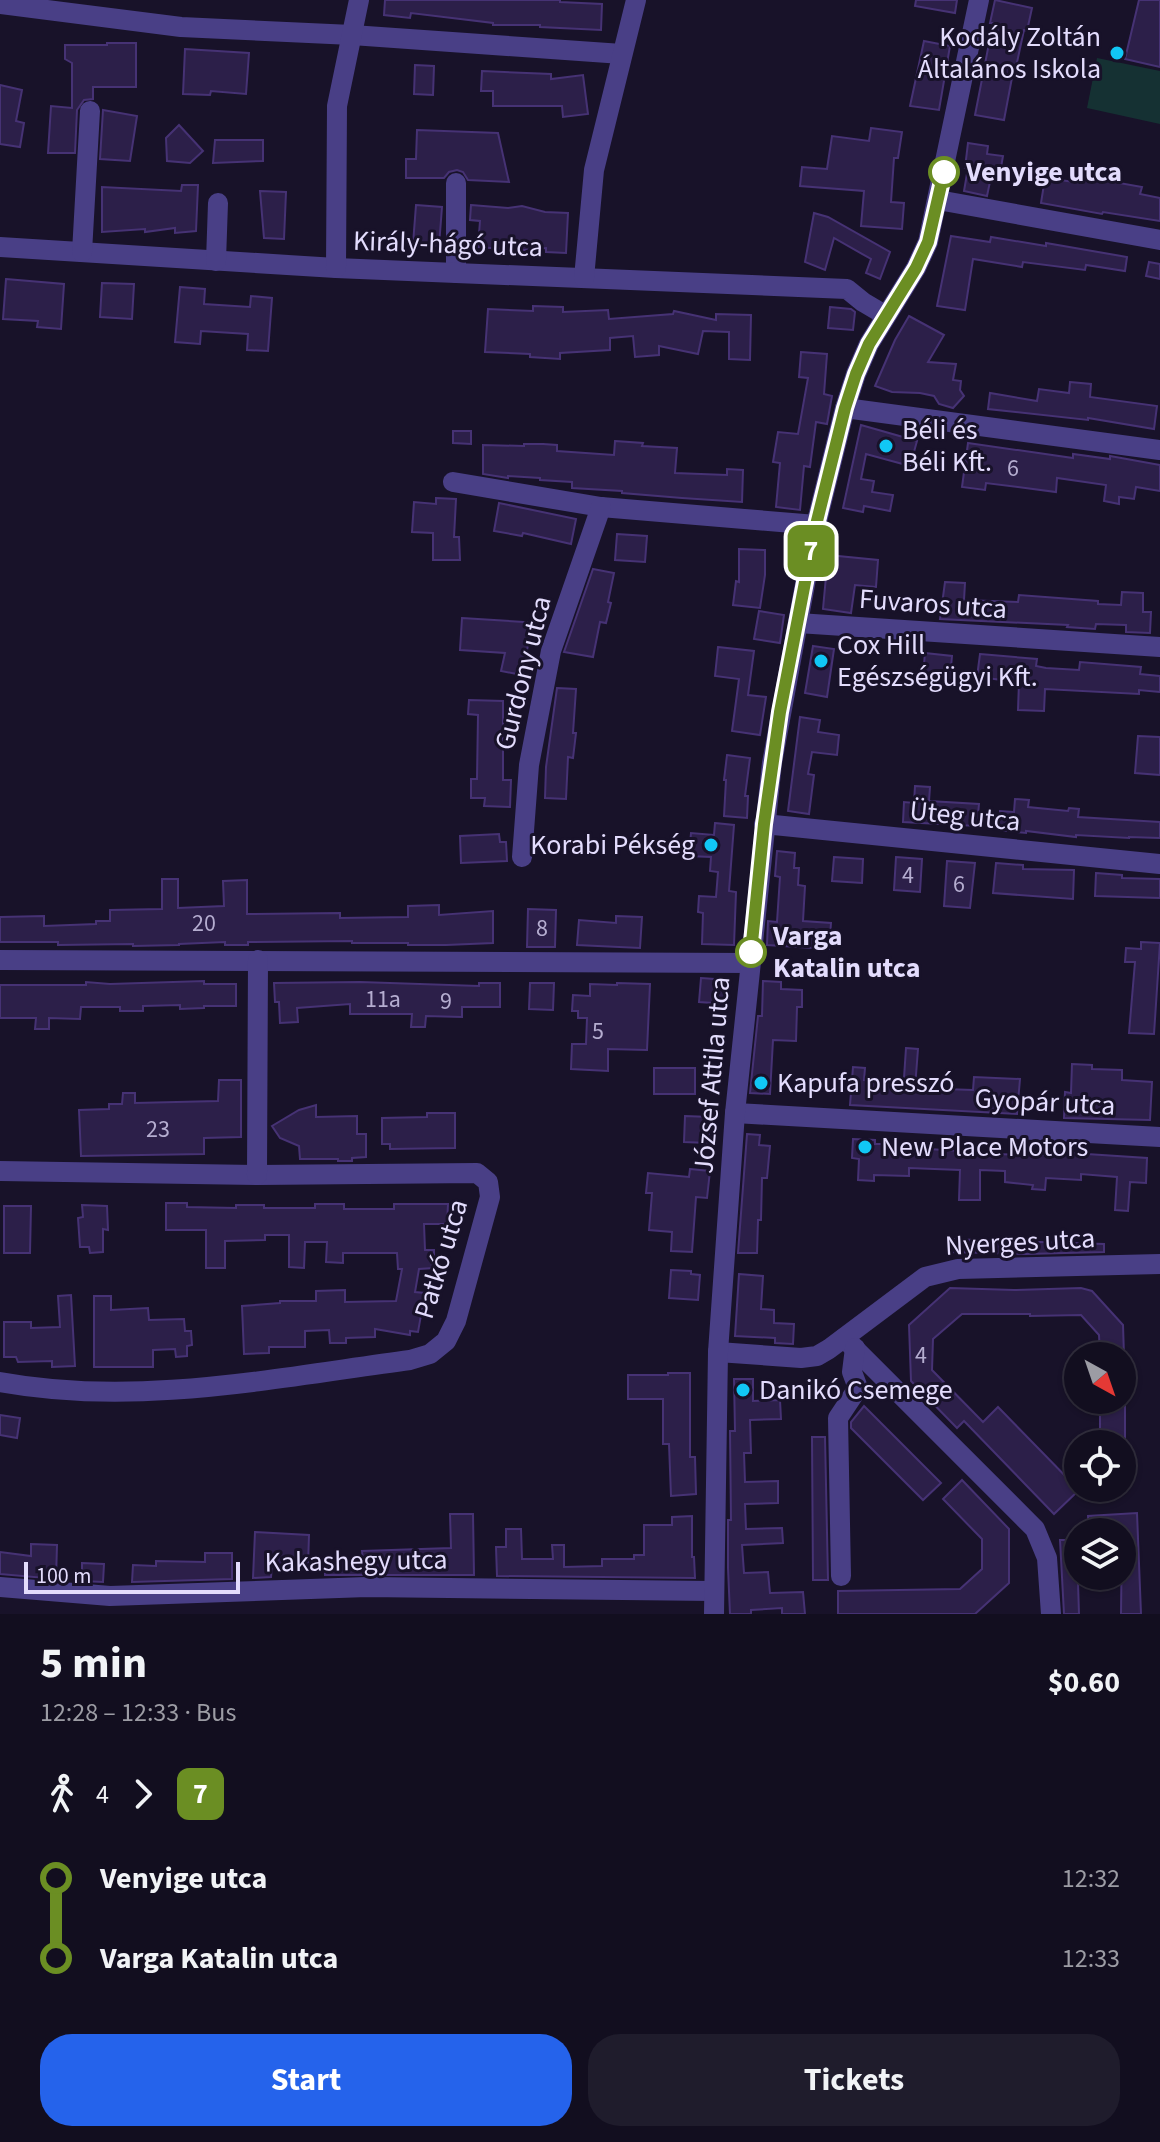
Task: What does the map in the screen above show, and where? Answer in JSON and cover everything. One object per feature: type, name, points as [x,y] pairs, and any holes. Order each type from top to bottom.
[{"type":"street","points":[[336,268],[337,106],[359,0]]},
{"type":"street","points":[[584,278],[594,170],[636,0]]},
{"type":"street","name":"József Attila utca","points":[[714,1614],[718,1352],[735,1113],[774,750],[816,525],[845,408],[860,364],[928,242],[979,0]]},
{"type":"street","points":[[0,4],[181,27],[352,35],[622,54]]},
{"type":"street","points":[[82,252],[90,111]]},
{"type":"street","points":[[456,183],[456,273]]},
{"type":"street","points":[[938,200],[1160,240]]},
{"type":"street","points":[[216,261],[218,203]]},
{"type":"street","name":"Király-hágó utca","points":[[0,247],[336,268],[847,289],[885,315]]},
{"type":"street","points":[[845,408],[1160,450]]},
{"type":"street","points":[[453,482],[601,507],[816,525]]},
{"type":"street","name":"Gurdony utca","points":[[522,857],[529,765],[551,651],[601,507]]},
{"type":"street","name":"Fuvaros utca","points":[[798,623],[1160,647]]},
{"type":"street","name":"Üteg utca","points":[[764,824],[1160,864]]},
{"type":"street","points":[[0,960],[750,963]]},
{"type":"street","points":[[257,1175],[258,960]]},
{"type":"street","name":"Gyopár utca","points":[[735,1113],[1160,1137]]},
{"type":"street","name":"Patkó utca","points":[[0,1171],[257,1175],[477,1173],[488,1182],[490,1197],[456,1321],[446,1341],[430,1354],[410,1360],[202,1388],[115,1392],[37,1389],[0,1382]]},
{"type":"street","name":"Nyerges utca","points":[[718,1352],[801,1358],[817,1356],[849,1343],[925,1277],[958,1269],[1160,1264]]},
{"type":"street","points":[[841,1576],[838,1418],[858,1388],[852,1372],[849,1343]]},
{"type":"street","points":[[849,1343],[1035,1529],[1047,1558],[1051,1614]]},
{"type":"street","name":"Kakashegy utca","points":[[0,1587],[110,1596],[367,1587],[713,1591]]},
{"type":"green space","points":[[1097,58],[1160,71],[1160,124],[1087,108]]},
{"type":"building","points":[[385,0],[560,0],[602,4],[601,30],[493,25],[411,13],[410,18],[384,15]]},
{"type":"building","points":[[916,0],[957,0],[955,13],[915,6]]},
{"type":"building","points":[[995,0],[1032,8],[1014,67],[1004,120],[975,115]]},
{"type":"building","name":"Kodály Zoltán Általános Iskola","points":[[1139,0],[1160,0],[1160,67],[1125,59]]},
{"type":"building","points":[[924,41],[950,46],[939,110],[910,106]]},
{"type":"building","points":[[136,43],[136,87],[93,87],[93,99],[84,100],[77,110],[75,153],[48,153],[51,106],[72,108],[72,63],[65,59],[65,45]]},
{"type":"building","points":[[185,49],[249,53],[246,94],[211,91],[210,95],[183,94]]},
{"type":"building","points":[[415,65],[434,66],[433,95],[414,94]]},
{"type":"building","points":[[482,71],[551,74],[551,79],[583,75],[588,114],[563,117],[562,106],[493,106],[493,91],[481,91]]},
{"type":"building","points":[[0,85],[22,90],[16,121],[24,123],[20,147],[0,144]]},
{"type":"building","points":[[103,110],[137,116],[130,161],[100,159]]},
{"type":"building","points":[[179,125],[203,151],[190,163],[167,161],[166,138]]},
{"type":"building","points":[[871,128],[902,132],[898,158],[894,158],[891,202],[904,203],[902,229],[861,226],[864,191],[800,186],[802,167],[827,169],[832,136],[869,141]]},
{"type":"building","points":[[417,130],[498,133],[509,182],[468,180],[463,172],[457,170],[449,172],[444,178],[406,178],[406,159],[416,159]]},
{"type":"building","points":[[215,140],[263,140],[263,161],[213,163]]},
{"type":"building","points":[[968,143],[988,146],[987,154],[1003,156],[1000,173],[992,172],[987,196],[964,191]]},
{"type":"building","points":[[1083,172],[1109,177],[1108,181],[1142,187],[1140,194],[1160,198],[1160,221],[1041,203],[1045,178],[1081,183]]},
{"type":"building","points":[[182,185],[198,185],[196,231],[175,233],[175,228],[102,232],[102,187],[181,191]]},
{"type":"building","points":[[260,191],[286,192],[284,239],[264,238]]},
{"type":"building","points":[[416,205],[442,207],[439,246],[413,244]]},
{"type":"building","points":[[471,205],[522,206],[545,212],[568,213],[566,253],[546,252],[546,248],[504,252],[504,249],[478,247],[480,221],[470,220]]},
{"type":"building","points":[[814,213],[828,217],[890,252],[880,279],[866,273],[871,259],[834,238],[825,270],[805,262]]},
{"type":"building","points":[[951,236],[990,242],[991,237],[1046,246],[1046,243],[1127,257],[1125,271],[1086,265],[1085,270],[1023,262],[1022,267],[973,259],[965,310],[937,306]]},
{"type":"building","points":[[1149,262],[1160,264],[1160,279],[1146,276]]},
{"type":"building","points":[[6,279],[64,284],[61,329],[37,327],[38,321],[3,319]]},
{"type":"building","points":[[102,283],[134,284],[132,319],[100,317]]},
{"type":"building","points":[[180,287],[205,289],[204,304],[250,307],[251,296],[272,298],[268,351],[247,350],[248,334],[201,331],[200,344],[175,342]]},
{"type":"building","points":[[533,306],[563,307],[563,312],[608,310],[609,319],[673,314],[674,311],[716,320],[716,314],[751,315],[750,360],[729,359],[729,332],[703,331],[698,354],[659,346],[659,355],[635,357],[633,336],[610,338],[610,350],[560,353],[560,359],[485,352],[488,309],[533,311]]},
{"type":"building","points":[[830,307],[855,312],[853,330],[828,328]]},
{"type":"building","points":[[909,316],[944,335],[928,362],[956,364],[953,380],[961,381],[960,390],[964,396],[953,408],[939,404],[934,396],[892,392],[875,386]]},
{"type":"building","points":[[801,352],[827,354],[824,394],[832,396],[827,424],[816,422],[810,467],[804,466],[800,510],[776,507],[780,463],[773,462],[778,432],[798,434],[808,378],[799,377]]},
{"type":"building","points":[[1070,382],[1091,384],[1090,397],[1157,406],[1154,429],[1088,418],[988,409],[990,393],[1037,401],[1039,389],[1069,393]]},
{"type":"building","points":[[861,425],[917,441],[910,466],[866,454],[861,479],[874,481],[872,492],[893,495],[890,511],[864,506],[863,512],[843,508]]},
{"type":"building","points":[[453,431],[471,431],[471,444],[453,443]]},
{"type":"building","points":[[615,441],[677,448],[675,473],[727,475],[727,469],[743,470],[742,502],[572,488],[572,482],[483,474],[483,445],[557,445],[557,451],[614,455]]},
{"type":"building","points":[[968,443],[1073,458],[1073,454],[1110,459],[1110,456],[1160,465],[1160,491],[1136,487],[1134,499],[1119,497],[1119,504],[1104,501],[1106,485],[1057,478],[1056,492],[986,483],[985,490],[962,487]]},
{"type":"building","points":[[436,498],[456,499],[454,537],[459,537],[460,560],[433,560],[433,533],[412,532],[414,502],[436,504]]},
{"type":"building","points":[[499,503],[576,519],[571,544],[523,533],[522,536],[494,531]]},
{"type":"building","points":[[617,534],[647,536],[645,562],[615,560]]},
{"type":"building","points":[[739,549],[765,550],[760,608],[733,605],[736,581],[739,582]]},
{"type":"building","points":[[828,555],[878,560],[876,587],[855,585],[851,613],[823,609]]},
{"type":"building","points":[[593,569],[614,573],[606,623],[600,622],[593,657],[564,652]]},
{"type":"building","points":[[945,582],[965,583],[964,600],[1018,602],[1019,595],[1121,605],[1122,592],[1143,593],[1143,612],[1151,612],[1150,633],[1126,632],[1126,625],[1096,624],[1095,629],[940,619]]},
{"type":"building","points":[[759,611],[784,615],[780,643],[754,639]]},
{"type":"building","points":[[462,618],[539,623],[538,641],[529,640],[522,675],[501,671],[505,653],[460,650]]},
{"type":"building","points":[[813,646],[834,649],[827,697],[805,693]]},
{"type":"building","points":[[718,647],[754,651],[748,695],[766,697],[760,735],[732,731],[739,679],[715,676]]},
{"type":"building","points":[[925,653],[952,656],[950,678],[923,675]]},
{"type":"building","points":[[980,654],[1037,659],[1036,666],[1046,668],[1079,670],[1080,662],[1141,667],[1140,674],[1160,676],[1160,692],[1139,690],[1139,694],[1045,689],[1044,711],[1018,710],[1019,682],[977,677]]},
{"type":"building","points":[[557,688],[576,689],[573,733],[576,733],[573,758],[568,757],[566,799],[545,798]]},
{"type":"building","points":[[469,700],[503,701],[503,780],[511,780],[510,807],[484,806],[485,798],[471,798],[471,779],[477,779],[478,715],[468,714]]},
{"type":"building","points":[[800,717],[820,720],[818,732],[839,735],[837,755],[812,752],[808,774],[814,775],[809,814],[788,811]]},
{"type":"building","points":[[1138,736],[1160,737],[1160,775],[1135,773]]},
{"type":"building","points":[[727,755],[750,758],[745,796],[748,796],[747,818],[724,816]]},
{"type":"building","points":[[915,786],[930,787],[929,801],[979,804],[977,826],[903,822],[904,802],[914,803]]},
{"type":"building","points":[[1015,799],[1029,800],[1028,807],[1068,811],[1069,808],[1079,809],[1078,817],[1160,822],[1160,838],[1076,837],[999,830],[1000,811],[1014,812]]},
{"type":"building","points":[[715,823],[734,825],[729,891],[736,892],[734,945],[702,944],[703,913],[698,912],[699,896],[716,897],[718,872],[710,871],[711,857],[689,856],[691,833],[714,835]]},
{"type":"building","points":[[499,834],[500,842],[506,842],[507,861],[461,863],[460,836]]},
{"type":"building","points":[[777,851],[795,853],[794,868],[799,868],[798,885],[805,886],[803,921],[831,923],[829,949],[767,945],[768,921],[777,922],[780,877],[775,876]]},
{"type":"building","points":[[834,857],[863,859],[862,883],[832,881]]},
{"type":"building","points":[[896,857],[922,859],[920,892],[894,890]]},
{"type":"building","points":[[947,861],[975,863],[970,908],[944,906]]},
{"type":"building","points":[[996,863],[1023,865],[1023,869],[1074,870],[1073,899],[993,893]]},
{"type":"building","points":[[1096,873],[1122,875],[1122,878],[1160,879],[1160,898],[1095,896]]},
{"type":"building","points":[[162,879],[178,879],[178,908],[224,906],[223,881],[247,880],[247,914],[340,913],[340,918],[408,917],[408,906],[439,905],[439,915],[493,911],[493,943],[408,945],[352,941],[225,945],[225,942],[133,946],[0,942],[0,917],[44,916],[44,926],[96,924],[96,921],[110,921],[110,910],[162,909]]},
{"type":"building","points":[[528,909],[556,910],[555,947],[527,947]]},
{"type":"building","points":[[616,916],[642,917],[640,948],[577,945],[579,920],[616,923]]},
{"type":"building","points":[[1141,942],[1160,943],[1154,1034],[1129,1033],[1135,962],[1125,962],[1126,948],[1141,949]]},
{"type":"building","points":[[701,978],[728,980],[727,1004],[699,1002]]},
{"type":"building","points":[[204,981],[204,984],[236,984],[236,1006],[180,1009],[180,1005],[143,1006],[143,1011],[120,1011],[120,1007],[81,1007],[80,1019],[49,1018],[49,1029],[35,1029],[36,1018],[0,1018],[0,985]]},
{"type":"building","points":[[763,981],[781,982],[781,989],[802,990],[802,1007],[797,1007],[796,1041],[773,1040],[770,1094],[750,1093],[758,1016],[762,1016]]},
{"type":"building","points":[[274,983],[479,986],[479,983],[500,983],[500,1007],[462,1007],[462,1017],[426,1016],[425,1027],[411,1027],[412,1014],[350,1014],[350,1004],[297,1008],[298,1022],[280,1023]]},
{"type":"building","points":[[530,983],[554,983],[553,1010],[529,1009]]},
{"type":"building","points":[[590,984],[650,984],[647,1050],[608,1049],[608,1071],[571,1069],[572,1044],[586,1044],[587,1018],[578,1018],[578,1011],[572,1011],[573,995],[590,996]]},
{"type":"building","points":[[906,1048],[918,1049],[915,1088],[973,1090],[974,1077],[1020,1079],[1017,1114],[850,1105],[853,1067],[865,1068],[864,1080],[894,1082],[895,1078],[904,1078]]},
{"type":"building","points":[[1072,1064],[1092,1065],[1092,1069],[1122,1070],[1122,1080],[1152,1082],[1150,1120],[1064,1118],[1065,1092],[1071,1093]]},
{"type":"building","points":[[654,1068],[695,1068],[695,1094],[654,1094]]},
{"type":"building","points":[[219,1080],[241,1080],[241,1137],[204,1138],[204,1154],[81,1156],[79,1110],[109,1109],[109,1104],[122,1104],[123,1093],[135,1093],[135,1103],[218,1101]]},
{"type":"building","points":[[316,1105],[316,1117],[357,1116],[357,1134],[366,1134],[366,1157],[352,1158],[352,1161],[300,1159],[299,1146],[280,1138],[272,1126],[299,1110]]},
{"type":"building","points":[[427,1113],[455,1113],[455,1148],[390,1149],[390,1144],[382,1144],[382,1118],[427,1117]]},
{"type":"building","points":[[685,1116],[710,1117],[708,1143],[684,1142]]},
{"type":"building","points":[[747,1134],[760,1135],[759,1145],[770,1146],[767,1178],[762,1178],[757,1253],[738,1253]]},
{"type":"building","points":[[853,1139],[980,1154],[1057,1155],[1057,1152],[1147,1158],[1146,1183],[1130,1182],[1128,1211],[1115,1210],[1117,1177],[1081,1174],[1081,1180],[1046,1178],[1045,1190],[1032,1189],[1033,1185],[1005,1182],[1005,1171],[980,1170],[980,1200],[959,1200],[960,1170],[909,1168],[909,1176],[874,1175],[874,1181],[858,1180],[859,1159],[852,1158]]},
{"type":"building","points":[[690,1169],[710,1171],[707,1198],[696,1197],[692,1252],[671,1251],[672,1232],[649,1230],[652,1193],[646,1193],[648,1173],[689,1177]]},
{"type":"building","points":[[166,1203],[187,1203],[187,1207],[236,1208],[236,1205],[315,1208],[315,1204],[344,1204],[344,1209],[394,1209],[394,1204],[448,1204],[447,1224],[424,1224],[425,1250],[434,1250],[434,1268],[419,1269],[415,1292],[425,1293],[418,1332],[410,1331],[410,1335],[375,1329],[375,1337],[346,1338],[346,1343],[330,1343],[329,1330],[305,1331],[305,1347],[269,1347],[269,1353],[244,1354],[242,1306],[280,1301],[316,1301],[316,1291],[345,1290],[345,1302],[396,1301],[402,1269],[398,1269],[397,1253],[343,1253],[343,1263],[326,1262],[327,1242],[305,1242],[304,1268],[289,1267],[289,1235],[265,1235],[265,1240],[225,1241],[225,1268],[206,1268],[206,1230],[166,1230]]},
{"type":"building","points":[[82,1205],[107,1206],[108,1230],[103,1229],[103,1252],[90,1253],[89,1247],[80,1247],[78,1218],[83,1217]]},
{"type":"building","points":[[4,1206],[31,1206],[30,1253],[4,1253]]},
{"type":"building","points":[[948,1239],[1104,1244],[1104,1252],[948,1252]]},
{"type":"building","points":[[671,1270],[691,1271],[691,1274],[700,1275],[698,1300],[669,1298]]},
{"type":"building","points":[[739,1274],[763,1276],[761,1309],[774,1310],[774,1323],[794,1324],[793,1344],[775,1343],[775,1338],[735,1336]]},
{"type":"building","points":[[950,1288],[1081,1288],[1092,1291],[1123,1325],[1124,1342],[1099,1342],[1099,1335],[1081,1315],[962,1314],[933,1339],[932,1370],[983,1422],[998,1407],[1064,1475],[1064,1502],[1066,1502],[1054,1514],[964,1421],[957,1428],[911,1381],[909,1325]]},
{"type":"building","points":[[71,1295],[75,1366],[52,1367],[52,1361],[18,1362],[16,1357],[4,1357],[4,1322],[31,1322],[31,1328],[60,1327],[58,1296]]},
{"type":"building","points":[[94,1296],[111,1296],[111,1310],[148,1308],[149,1320],[184,1319],[185,1331],[191,1331],[192,1345],[187,1346],[187,1356],[176,1357],[175,1349],[153,1350],[153,1367],[94,1367]]},
{"type":"building","points":[[690,1373],[690,1457],[695,1457],[696,1494],[671,1496],[669,1444],[663,1444],[663,1399],[628,1399],[628,1375]]},
{"type":"building","points":[[734,1379],[753,1379],[753,1401],[780,1400],[781,1419],[750,1420],[751,1453],[744,1453],[745,1482],[778,1481],[778,1503],[745,1504],[746,1529],[782,1528],[783,1543],[742,1545],[744,1573],[768,1572],[770,1593],[803,1592],[805,1614],[782,1614],[782,1608],[751,1610],[751,1614],[730,1614],[728,1520],[731,1520],[730,1431],[735,1431]]},
{"type":"building","points":[[864,1406],[941,1483],[923,1500],[851,1428],[851,1422]]},
{"type":"building","points":[[1100,1414],[1125,1414],[1125,1430],[1100,1430]]},
{"type":"building","points":[[0,1415],[20,1418],[17,1438],[0,1435]]},
{"type":"building","points":[[812,1437],[825,1437],[828,1580],[813,1580]]},
{"type":"building","points":[[962,1480],[1009,1529],[1009,1583],[975,1614],[838,1614],[838,1591],[960,1589],[982,1569],[982,1539],[943,1499]]},
{"type":"building","points":[[1137,1513],[1141,1614],[1121,1614],[1121,1590],[1136,1590],[1136,1518],[1088,1516]]},
{"type":"building","points":[[450,1514],[473,1514],[474,1575],[325,1575],[325,1560],[363,1561],[362,1551],[451,1548]]},
{"type":"building","points":[[692,1516],[695,1578],[497,1576],[496,1547],[506,1547],[506,1529],[521,1529],[522,1559],[553,1559],[552,1545],[564,1545],[564,1567],[602,1566],[602,1559],[634,1559],[634,1555],[644,1555],[644,1525],[672,1525],[672,1517]]},
{"type":"building","points":[[255,1532],[309,1535],[308,1566],[272,1565],[271,1577],[253,1578]]},
{"type":"building","points":[[1060,1540],[1064,1540],[1064,1590],[1078,1590],[1079,1614],[1064,1614]]},
{"type":"building","points":[[31,1544],[57,1545],[56,1579],[0,1574],[0,1552],[31,1556]]},
{"type":"building","points":[[205,1553],[232,1553],[232,1579],[132,1582],[133,1565],[156,1566],[156,1561],[205,1562]]},
{"type":"building","points":[[82,1563],[104,1564],[103,1582],[82,1581]]},
{"type":"bus line","name":"7","points":[[751,952],[772,763],[816,525],[856,374],[869,344],[916,268],[928,242],[944,172]]},
{"type":"place","name":"Kodály Zoltán Általános Iskola","points":[[1117,53]]},
{"type":"place","name":"Venyige utca","points":[[944,172]]},
{"type":"place","name":"Béli és Béli Kft.","points":[[886,446]]},
{"type":"place","name":"Cox Hill Egészségügyi Kft.","points":[[821,661]]},
{"type":"place","name":"Korabi Pékség","points":[[711,845]]},
{"type":"place","name":"Varga Katalin utca","points":[[751,952]]},
{"type":"place","name":"Kapufa presszó","points":[[761,1083]]},
{"type":"place","name":"New Place Motors","points":[[865,1147]]},
{"type":"place","name":"Danikó Csemege","points":[[743,1390]]}]
